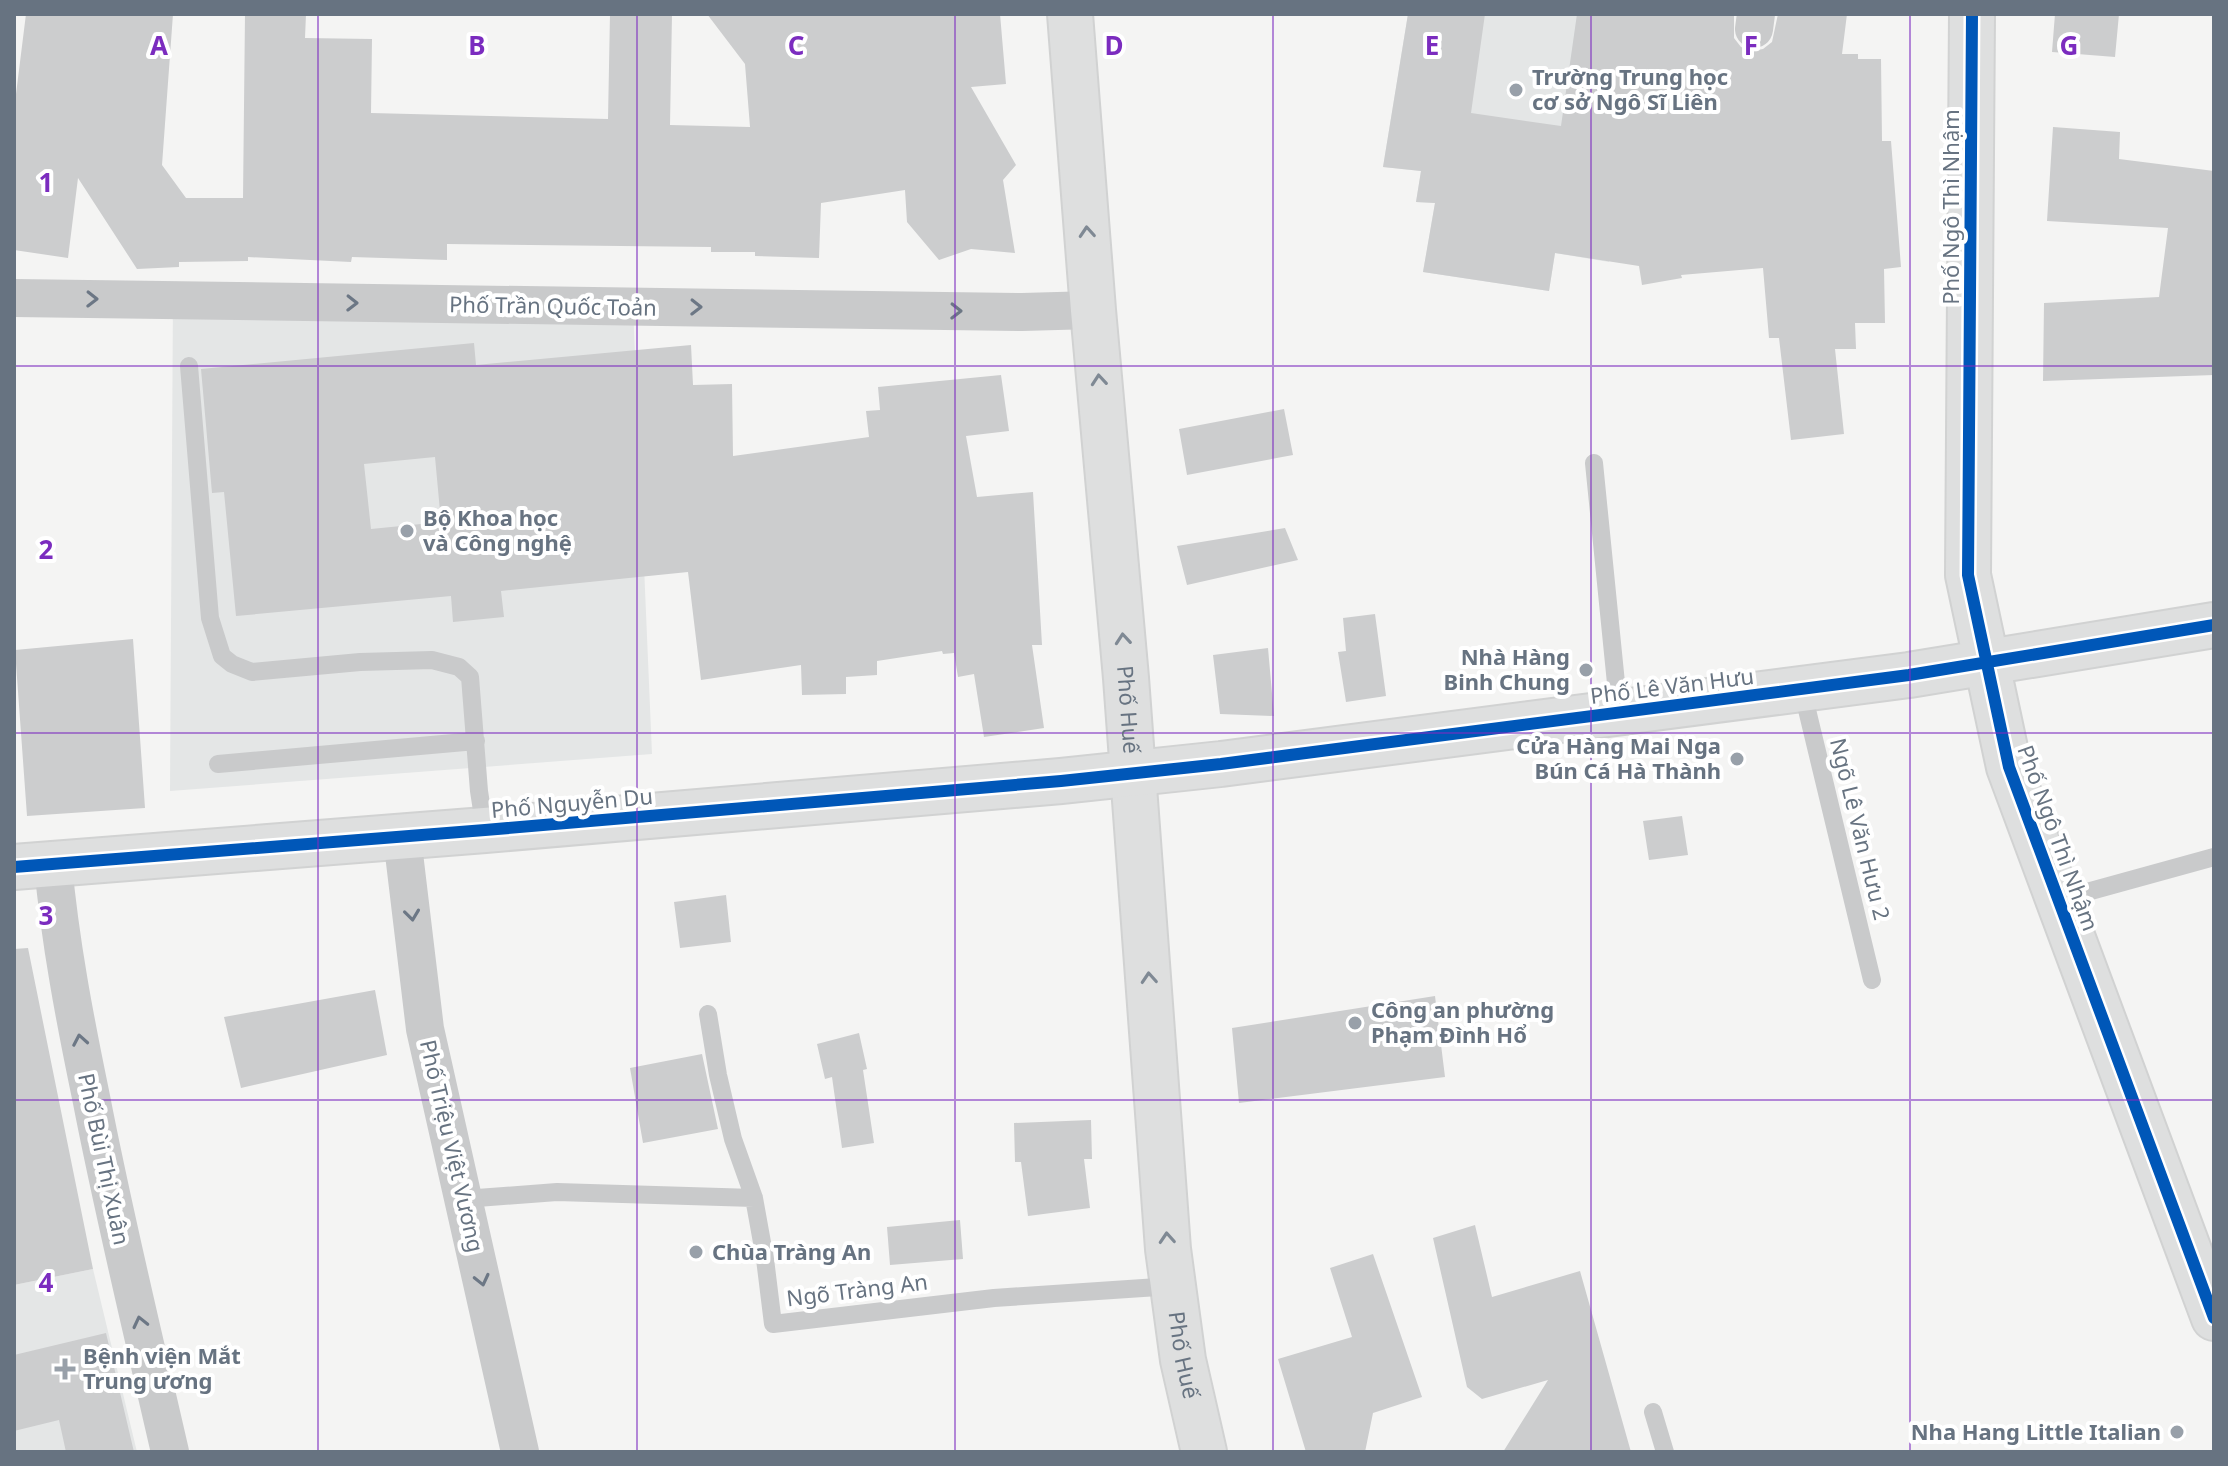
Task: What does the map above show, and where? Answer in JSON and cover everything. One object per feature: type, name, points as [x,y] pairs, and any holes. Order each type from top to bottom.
[{"type":"street","name":"Phố Huế","points":[[1070,14],[1134,773],[1168,1249],[1183,1360],[1204,1452]]},
{"type":"street","name":"Phố Ngô Thì Nhậm","points":[[1972,14],[1968,575],[2009,767],[2214,1318]]},
{"type":"street","name":"Phố Trần Quốc Toản","points":[[14,298],[1022,312],[1093,310]]},
{"type":"street","name":"Phố Lê Văn Hưu","points":[[1134,773],[1909,675],[2214,625]]},
{"type":"street","name":"Phố Nguyễn Du","points":[[34,865],[402,837],[1134,773]]},
{"type":"street","name":"Phố Triệu Việt Vương","points":[[402,837],[425,1029],[520,1452]]},
{"type":"street","name":"Phố Bùi Thị Xuân","points":[[34,865],[59,927],[112,1204],[170,1452]]},
{"type":"lane","points":[[189,366],[210,618],[222,656],[252,672],[360,662],[432,660],[459,667],[470,677],[485,830]]},
{"type":"lane","points":[[1594,463],[1619,713]]},
{"type":"lane","name":"Ngõ Lê Văn Hưu 2","points":[[1802,689],[1872,980]]},
{"type":"lane","points":[[218,764],[476,741]]},
{"type":"lane","points":[[2058,900],[2214,857]]},
{"type":"lane","points":[[464,1199],[557,1192],[754,1198],[733,1139],[708,1014]]},
{"type":"lane","name":"Ngõ Tràng An","points":[[754,1198],[773,1324],[994,1298],[1173,1286]]},
{"type":"lane","points":[[1653,1412],[1665,1452]]},
{"type":"shaded area","name":"Trường Trung học cơ sở Ngô Sĩ Liên","points":[[1408,14],[1648,14],[1609,262],[1555,253],[1549,291],[1423,272],[1435,203],[1416,202],[1421,171],[1383,167]]},
{"type":"shaded area","name":"Bộ Khoa học và Công nghệ","points":[[173,293],[633,307],[652,754],[170,791]]},
{"type":"shaded area","name":"Bệnh viện Mắt Trung ương","points":[[93,1269],[137,1452],[14,1452],[14,1285]]},
{"type":"building","points":[[26,14],[173,14],[162,165],[186,198],[243,198],[245,14],[306,14],[305,38],[372,39],[371,113],[608,119],[610,14],[672,14],[670,125],[750,127],[745,64],[707,14],[1000,14],[1006,84],[971,87],[1016,165],[1003,180],[1015,253],[971,249],[939,260],[907,222],[905,190],[821,203],[819,258],[755,256],[755,252],[711,252],[711,247],[447,244],[447,260],[352,257],[351,262],[248,257],[248,261],[179,262],[179,267],[137,269],[78,178],[68,258],[14,250],[14,110]]},
{"type":"building","points":[[1408,14],[1485,14],[1471,113],[1561,126],[1577,14],[1734,14],[1734,38],[1741,47],[1752,51],[1763,49],[1772,42],[1778,14],[1847,14],[1842,54],[1858,54],[1858,59],[1881,59],[1882,141],[1891,141],[1901,267],[1884,269],[1885,323],[1855,323],[1856,349],[1835,349],[1844,434],[1791,440],[1779,338],[1769,338],[1763,268],[1681,275],[1682,278],[1642,285],[1639,266],[1555,253],[1549,291],[1423,272],[1435,203],[1416,202],[1421,171],[1383,167]]},
{"type":"building","points":[[2055,14],[2119,14],[2115,57],[2052,52]]},
{"type":"building","points":[[2053,127],[2120,132],[2119,159],[2214,171],[2214,375],[2043,381],[2044,303],[2159,297],[2168,228],[2047,221]]},
{"type":"building","points":[[474,343],[476,365],[691,345],[693,385],[732,384],[733,456],[869,437],[866,411],[880,410],[878,387],[1001,375],[1009,431],[966,436],[977,497],[1033,492],[1042,645],[1032,645],[1044,728],[984,737],[974,674],[958,677],[954,653],[943,654],[942,651],[877,661],[877,675],[846,677],[846,694],[802,695],[801,665],[701,680],[688,572],[501,591],[504,617],[453,622],[451,596],[236,616],[224,492],[212,493],[201,369]],"holes":[[[435,457],[441,522],[371,529],[364,464]]]},
{"type":"building","points":[[1284,409],[1293,455],[1187,475],[1179,429]]},
{"type":"building","points":[[1285,528],[1298,560],[1187,585],[1177,546]]},
{"type":"building","points":[[1375,614],[1386,696],[1346,702],[1338,652],[1346,651],[1343,618]]},
{"type":"building","points":[[133,639],[145,808],[27,816],[15,650]]},
{"type":"building","points":[[1268,648],[1274,716],[1220,714],[1213,655]]},
{"type":"building","points":[[1682,816],[1688,855],[1649,860],[1643,821]]},
{"type":"building","points":[[726,895],[731,942],[680,948],[674,902]]},
{"type":"building","points":[[28,948],[93,1269],[14,1285],[14,949]]},
{"type":"building","points":[[375,990],[387,1055],[241,1088],[224,1017]]},
{"type":"building","points":[[1435,996],[1445,1077],[1239,1103],[1232,1028]]},
{"type":"building","points":[[859,1033],[867,1069],[863,1070],[874,1143],[842,1148],[832,1077],[825,1079],[817,1044]]},
{"type":"building","points":[[702,1054],[718,1129],[643,1143],[630,1068]]},
{"type":"building","points":[[1091,1120],[1092,1159],[1084,1159],[1090,1208],[1028,1216],[1021,1162],[1015,1162],[1014,1123]]},
{"type":"building","points":[[960,1220],[963,1259],[890,1265],[887,1227]]},
{"type":"building","points":[[1475,1225],[1492,1297],[1580,1271],[1631,1452],[1503,1452],[1548,1380],[1482,1399],[1467,1387],[1433,1238]]},
{"type":"building","points":[[1373,1254],[1422,1397],[1373,1413],[1365,1452],[1306,1452],[1278,1359],[1352,1337],[1330,1268]]},
{"type":"building","points":[[106,1333],[134,1452],[66,1452],[59,1420],[14,1431],[14,1355]]},
{"type":"cycle path","points":[[1972,14],[1968,575],[2009,767],[2214,1318]]},
{"type":"cycle path","points":[[14,867],[1061,781],[1221,764],[1909,675],[2214,625]]},
{"type":"place","name":"Trường Trung học cơ sở Ngô Sĩ Liên","points":[[1516,90]]},
{"type":"place","name":"Bộ Khoa học và Công nghệ","points":[[407,531]]},
{"type":"place","name":"Nhà Hàng Binh Chung","points":[[1586,670]]},
{"type":"place","name":"Cửa Hàng Mai Nga Bún Cá Hà Thành","points":[[1737,759]]},
{"type":"place","name":"Công an phường Phạm Đình Hổ","points":[[1355,1023]]},
{"type":"place","name":"Chùa Tràng An","points":[[696,1252]]},
{"type":"place","name":"Bệnh viện Mắt Trung ương","points":[[65,1369]]},
{"type":"place","name":"Nha Hang Little Italian","points":[[2177,1432]]}]
